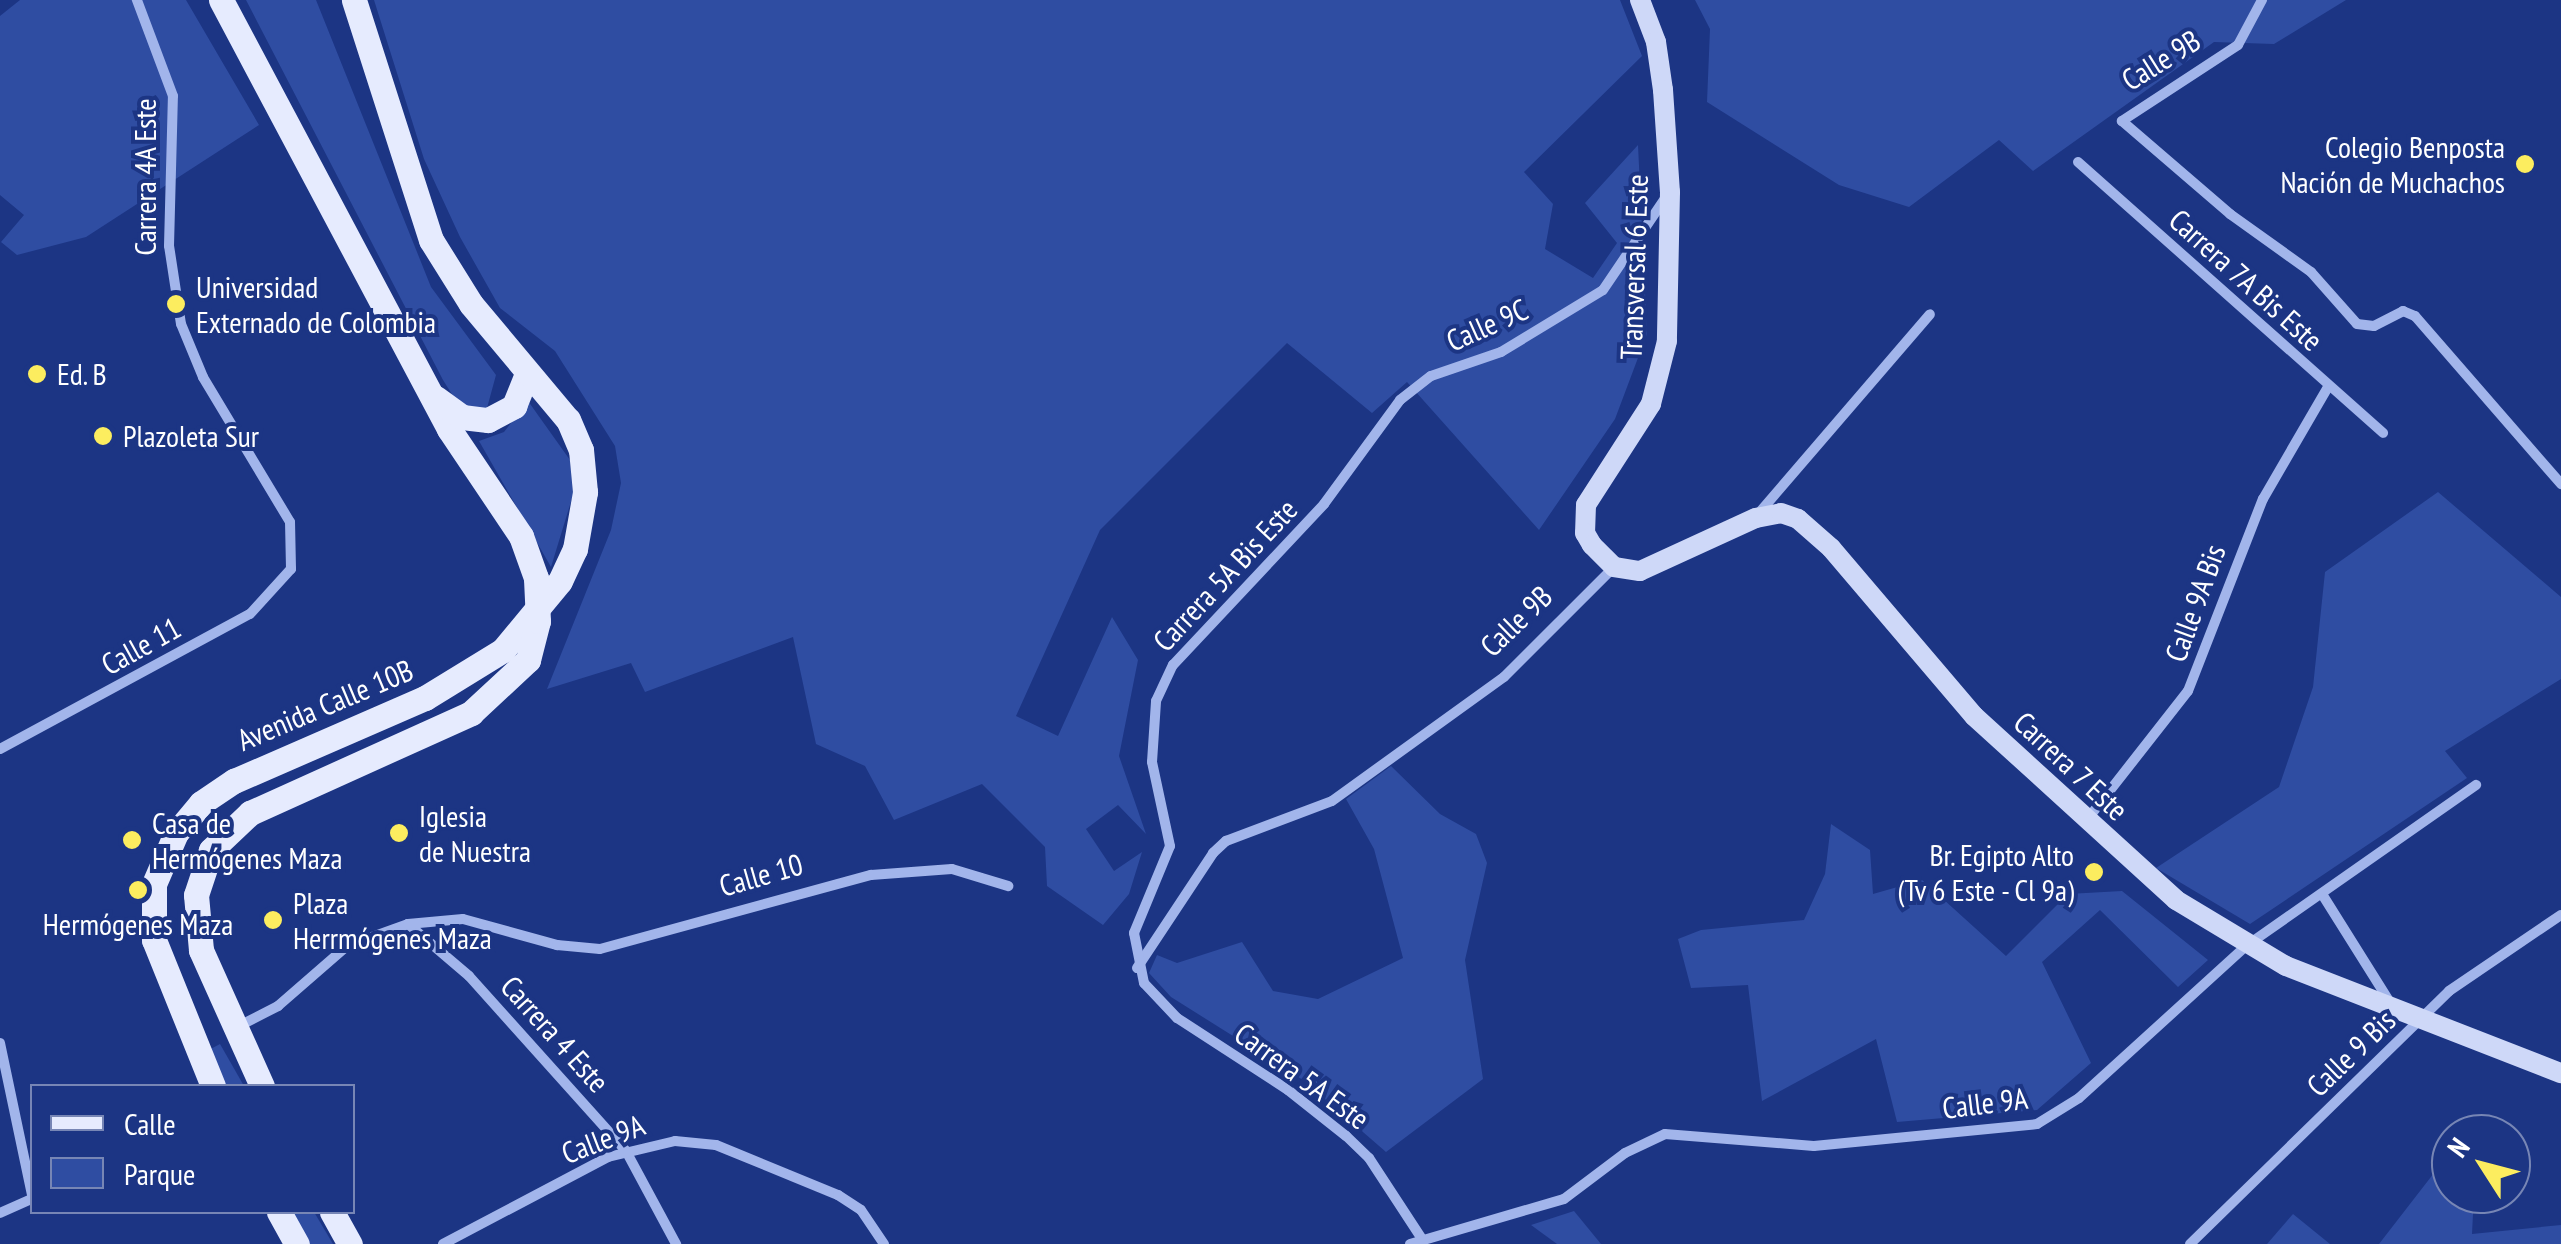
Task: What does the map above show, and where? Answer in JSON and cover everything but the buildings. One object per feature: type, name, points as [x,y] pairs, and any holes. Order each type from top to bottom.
[{"type":"main road","points":[[221,0],[426,387],[522,536],[536,578],[538,621],[528,660],[470,714],[240,819],[203,864],[197,929],[232,1028],[261,1084]]},
{"type":"main road","name":"Avenida Calle 10B","points":[[212,1084],[154,940],[151,902],[164,852],[202,803],[234,780],[426,698],[482,666],[524,630],[568,564],[585,492],[576,435],[447,272],[431,240],[354,0]]},
{"type":"main road","points":[[426,387],[462,417],[488,420],[514,406],[527,374]]},
{"type":"main road","points":[[280,1214],[297,1244]]},
{"type":"main road","points":[[333,1214],[350,1244]]},
{"type":"street","name":"Carrera 4A Este","points":[[137,0],[173,96],[169,246],[181,324],[202,376],[290,522],[291,569]]},
{"type":"street","name":"Transversal 6 Este","points":[[1614,567],[1592,545],[1583,519],[1591,492],[1657,388],[1667,341],[1670,192],[1660,64],[1640,0]]},
{"type":"street","name":"Calle 9B","points":[[2262,0],[2238,45],[2122,121],[2230,214],[2311,272],[2357,324],[2374,326],[2403,310],[2415,316],[2561,484]]},
{"type":"street","name":"Carrera 7A Bis Este","points":[[2078,162],[2383,432]]},
{"type":"street","name":"Calle 9C","points":[[1324,504],[1414,389],[1501,352],[1603,290],[1670,192]]},
{"type":"street","points":[[1614,567],[1640,571],[1756,518],[1930,314]]},
{"type":"street","name":"Calle 9A Bis","points":[[2085,822],[2188,692],[2256,514],[2328,387]]},
{"type":"street","name":"Carrera 5A Bis Este","points":[[1137,968],[1136,921],[1170,846],[1150,742],[1163,682],[1324,504]]},
{"type":"street","name":"Carrera 7 Este","points":[[1756,518],[1781,513],[1814,530],[1936,675],[2085,822],[2176,900],[2246,946],[2395,1011],[2561,1073]]},
{"type":"street","name":"Calle 9B","points":[[1137,968],[1213,853],[1226,842],[1332,801],[1504,677],[1614,567]]},
{"type":"street","name":"Calle 11","points":[[0,748],[250,614],[291,569]]},
{"type":"street","name":"Calle 9A","points":[[1410,1244],[1564,1198],[1625,1153],[1665,1134],[1814,1146],[2037,1124],[2079,1098],[2246,946],[2476,785]]},
{"type":"street","name":"Calle 10","points":[[232,1028],[278,1006],[347,946],[408,924],[463,919],[530,937],[600,948],[826,882],[906,870],[952,869],[1008,886]]},
{"type":"street","points":[[2322,894],[2395,1011]]},
{"type":"street","name":"Calle 9 Bis","points":[[2190,1244],[2449,991],[2561,915]]},
{"type":"street","name":"Carrera 4 Este","points":[[408,924],[470,976],[626,1151],[676,1244]]},
{"type":"street","name":"Carrera 5A Este","points":[[1137,968],[1164,1008],[1288,1090],[1369,1158],[1422,1238]]},
{"type":"street","points":[[0,1043],[30,1187]]},
{"type":"street","name":"Calle 9A","points":[[443,1244],[626,1151],[675,1141],[716,1145],[850,1202],[884,1244]]},
{"type":"street","points":[[0,1213],[30,1198]]},
{"type":"green space","points":[[20,0],[186,0],[259,125],[86,237],[17,255],[1,242],[24,215],[0,195],[0,16]]},
{"type":"green space","points":[[246,0],[316,0],[431,287],[496,375],[487,408],[474,412],[458,404],[443,380]]},
{"type":"green space","points":[[374,0],[1620,0],[1642,56],[1524,172],[1553,204],[1545,249],[1593,278],[1617,243],[1585,203],[1638,145],[1647,334],[1615,419],[1539,530],[1407,382],[1372,413],[1287,343],[1100,530],[1016,716],[1058,736],[1112,617],[1138,660],[1119,756],[1146,834],[1118,805],[1086,829],[1114,871],[1142,852],[1129,894],[1103,925],[1047,886],[1045,847],[982,784],[894,820],[865,766],[816,744],[793,637],[645,692],[631,663],[547,689],[611,530],[621,483],[615,446],[555,351],[500,308],[460,237],[424,159]]},
{"type":"green space","points":[[1695,0],[2346,0],[2274,44],[2214,42],[2033,171],[1999,140],[1909,207],[1839,185],[1707,102],[1710,29]]},
{"type":"green space","points":[[528,401],[570,460],[573,495],[551,567],[479,441],[504,432]]},
{"type":"green space","points":[[2438,492],[2561,597],[2561,679],[2445,751],[2467,778],[2250,924],[2156,868],[2279,787],[2313,687],[2325,572]]},
{"type":"green space","points":[[1391,766],[1440,814],[1476,834],[1487,863],[1465,960],[1483,1079],[1386,1152],[1303,1080],[1171,997],[1149,973],[1157,955],[1177,963],[1242,942],[1273,991],[1318,999],[1403,958],[1374,849],[1346,799]]},
{"type":"green space","points":[[1831,824],[1870,850],[1873,894],[1922,880],[2006,956],[2068,894],[2122,891],[2208,960],[2178,987],[2100,910],[2042,962],[2091,1063],[2037,1110],[1897,1122],[1876,1039],[1762,1101],[1748,985],[1691,988],[1678,939],[1701,930],[1804,920],[1825,874]]},
{"type":"green space","points":[[220,1044],[243,1084],[221,1084],[203,1053]]},
{"type":"green space","points":[[2431,1177],[2431,1214],[2473,1214],[2472,1234],[2561,1225],[2561,1244],[2379,1244]]},
{"type":"green space","points":[[1574,1211],[1601,1244],[1557,1244],[1531,1225]]},
{"type":"green space","points":[[293,1214],[315,1214],[333,1244],[310,1244]]},
{"type":"green space","points":[[2293,1214],[2330,1244],[2267,1244]]},
{"type":"place","name":"Colegio Benposta Nación de Muchachos","points":[[2525,164]]},
{"type":"place","name":"Universidad Externado de Colombia","points":[[176,304]]},
{"type":"place","name":"Ed. B","points":[[37,374]]},
{"type":"place","name":"Plazoleta Sur","points":[[103,436]]},
{"type":"place","name":"Iglesia de Nuestra","points":[[399,833]]},
{"type":"place","name":"Casa de Hermógenes Maza","points":[[132,840]]},
{"type":"place","name":"Br. Egipto Alto (Tv 6 Este - Cl 9a)","points":[[2094,872]]},
{"type":"place","name":"Hermógenes Maza","points":[[138,890]]},
{"type":"place","name":"Plaza Herrmógenes Maza","points":[[273,920]]}]
